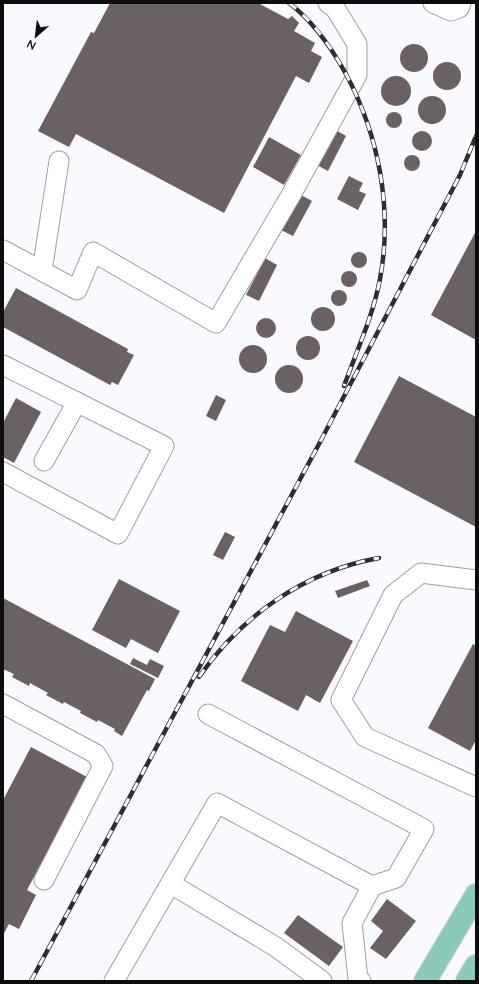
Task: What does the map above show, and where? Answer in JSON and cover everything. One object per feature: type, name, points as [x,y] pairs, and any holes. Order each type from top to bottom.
[{"type":"main road","points":[[409,981],[471,904]]},
{"type":"main road","points":[[425,981],[471,904]]},
{"type":"main road","points":[[467,981],[476,966]]},
{"type":"lane","points":[[3,250],[77,290],[93,252],[216,323],[291,195],[357,75],[357,44],[335,8],[328,3]]},
{"type":"lane","points":[[433,3],[451,12],[459,8],[461,3]]},
{"type":"lane","points":[[42,271],[59,161]]},
{"type":"lane","points":[[3,365],[164,446],[118,534],[3,472]]},
{"type":"lane","points":[[44,461],[77,402]]},
{"type":"lane","points":[[476,580],[421,573],[393,595],[341,700],[366,737],[476,786]]},
{"type":"lane","points":[[3,704],[96,754],[103,766],[44,880]]},
{"type":"lane","points":[[208,714],[424,829],[396,878],[372,886],[352,923],[356,980]]},
{"type":"lane","points":[[121,979],[171,884],[217,803],[372,886]]},
{"type":"lane","points":[[171,884],[276,947],[322,981]]},
{"type":"building","points":[[110,3],[258,3],[288,19],[292,16],[299,23],[294,31],[315,43],[311,51],[322,57],[309,83],[296,76],[224,213],[76,134],[69,147],[38,131],[91,32],[94,33]]},
{"type":"building","points":[[414,44],[424,48],[428,58],[424,68],[414,72],[404,68],[400,58],[404,48]]},
{"type":"building","points":[[447,62],[457,66],[461,76],[457,86],[447,90],[437,86],[433,76],[437,66]]},
{"type":"building","points":[[396,76],[402,77],[410,85],[410,97],[402,105],[396,106],[390,105],[382,97],[381,91],[382,85],[390,77]]},
{"type":"building","points":[[432,96],[442,100],[446,110],[442,120],[432,124],[422,120],[418,110],[422,100]]},
{"type":"building","points":[[391,112],[397,112],[402,117],[400,126],[397,128],[391,128],[386,123],[386,117]]},
{"type":"building","points":[[334,129],[346,136],[328,171],[315,164]]},
{"type":"building","points":[[418,131],[426,131],[432,137],[432,145],[426,151],[418,151],[412,145],[412,137]]},
{"type":"building","points":[[269,137],[301,155],[284,185],[253,167]]},
{"type":"building","points":[[412,155],[418,157],[420,163],[418,169],[412,171],[406,169],[404,163],[406,157]]},
{"type":"building","points":[[349,176],[363,183],[359,191],[366,194],[358,210],[337,199]]},
{"type":"building","points":[[299,194],[312,201],[293,236],[281,230]]},
{"type":"building","points":[[476,231],[476,340],[431,315]]},
{"type":"building","points":[[359,252],[365,254],[367,260],[365,266],[359,268],[353,266],[351,260],[353,254]]},
{"type":"building","points":[[265,258],[277,265],[259,301],[246,295]]},
{"type":"building","points":[[349,271],[355,273],[357,279],[355,285],[349,287],[343,285],[341,279],[343,273]]},
{"type":"building","points":[[16,288],[128,349],[127,352],[134,355],[118,385],[112,382],[110,385],[3,327],[3,312]]},
{"type":"building","points":[[336,290],[342,290],[347,295],[345,304],[342,306],[336,306],[331,301],[331,295]]},
{"type":"building","points":[[323,307],[331,311],[335,319],[331,327],[323,331],[315,327],[311,319],[315,311]]},
{"type":"building","points":[[266,318],[273,321],[276,328],[273,335],[266,338],[259,335],[256,328],[259,321]]},
{"type":"building","points":[[308,336],[317,339],[320,348],[317,357],[308,360],[299,357],[296,348],[299,339]]},
{"type":"building","points":[[253,345],[263,349],[267,359],[263,369],[253,373],[243,369],[239,359],[243,349]]},
{"type":"building","points":[[289,365],[299,369],[303,379],[299,389],[289,393],[279,389],[275,379],[279,369]]},
{"type":"building","points":[[399,376],[476,417],[476,527],[354,462]]},
{"type":"building","points":[[216,395],[226,400],[216,421],[206,416]]},
{"type":"building","points":[[16,398],[41,412],[14,463],[3,457],[3,423]]},
{"type":"building","points":[[225,532],[235,537],[223,560],[213,555]]},
{"type":"building","points":[[119,579],[180,611],[158,653],[131,639],[126,648],[92,630]]},
{"type":"building","points":[[367,580],[370,586],[338,598],[335,591]]},
{"type":"building","points":[[3,598],[155,679],[149,691],[147,690],[122,736],[114,731],[115,729],[80,713],[81,711],[64,702],[63,704],[46,695],[48,693],[30,683],[29,686],[12,677],[14,674],[3,669]]},
{"type":"building","points":[[296,611],[353,641],[320,703],[306,695],[298,711],[241,681],[270,625],[285,632]]},
{"type":"building","points":[[473,644],[476,646],[476,740],[470,751],[428,728]]},
{"type":"building","points":[[133,658],[147,665],[150,659],[164,666],[158,678],[130,664]]},
{"type":"building","points":[[31,747],[87,777],[27,890],[36,895],[19,929],[9,924],[3,935],[3,800]]},
{"type":"building","points":[[387,899],[416,921],[386,959],[370,948],[383,931],[371,921]]},
{"type":"building","points":[[298,915],[343,947],[329,966],[284,933]]},
{"type":"railway","points":[[289,3],[314,27],[334,54],[346,74],[367,122],[375,148],[384,200],[384,253],[377,293],[369,320],[344,386]]},
{"type":"railway","points":[[31,981],[319,444],[460,175],[476,136]]},
{"type":"railway","points":[[199,677],[234,634],[277,600],[301,585],[326,574],[352,564],[379,558]]}]
